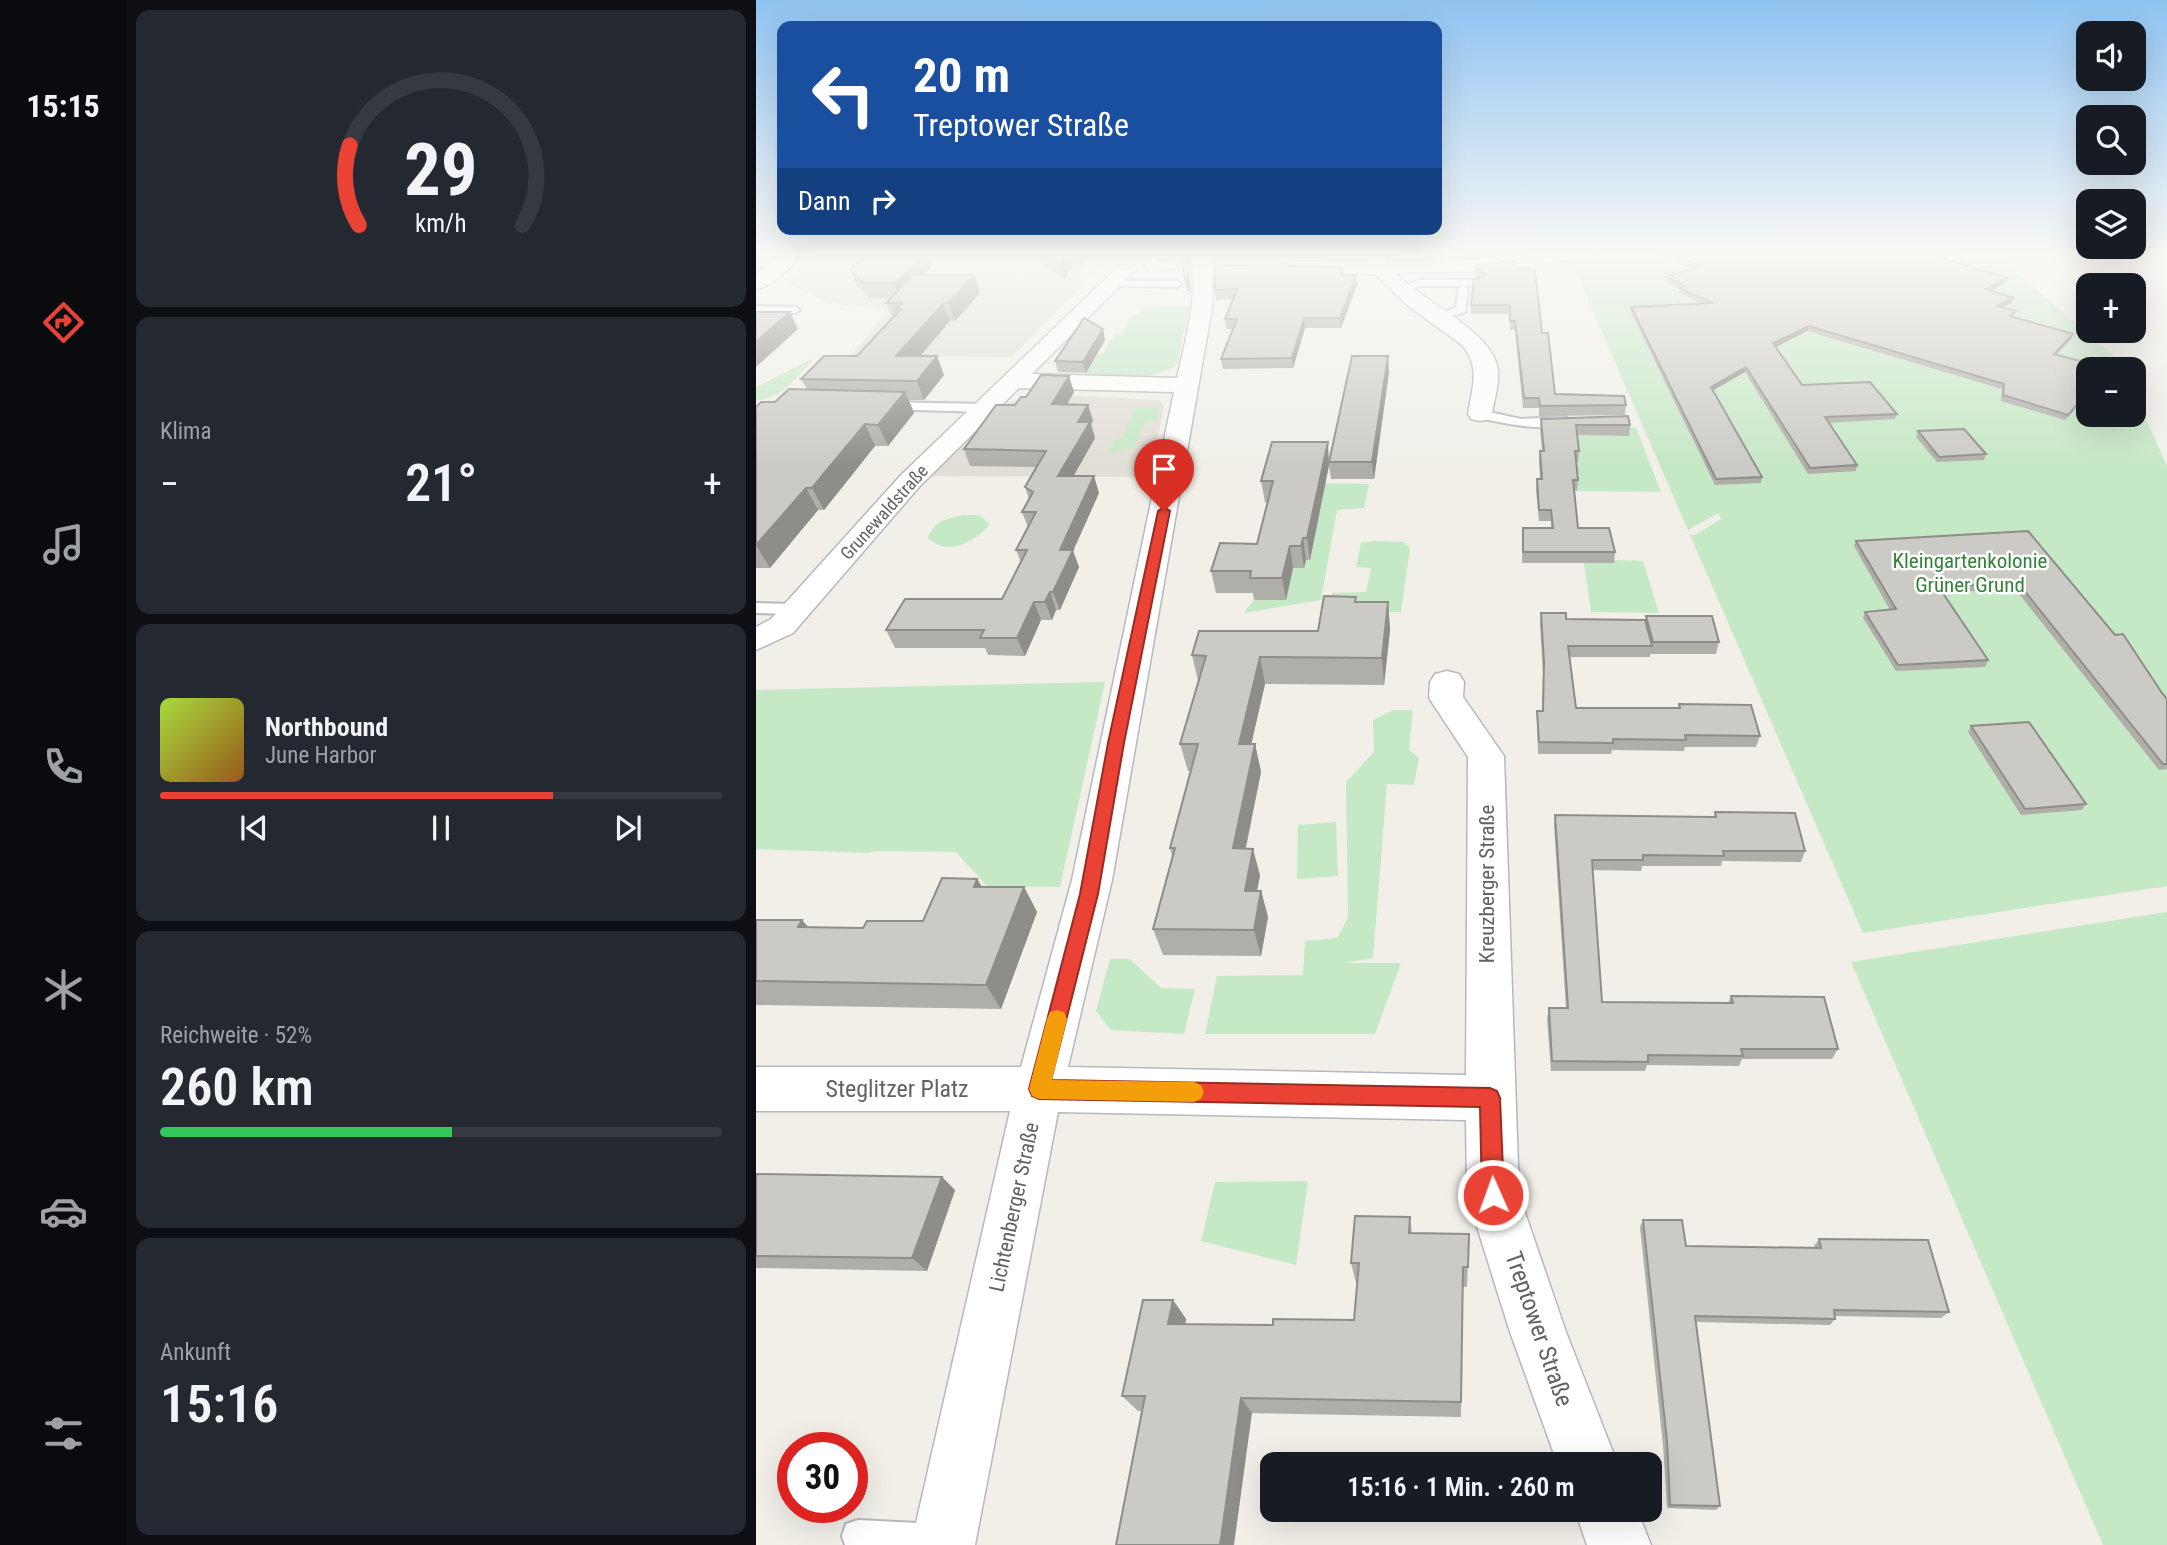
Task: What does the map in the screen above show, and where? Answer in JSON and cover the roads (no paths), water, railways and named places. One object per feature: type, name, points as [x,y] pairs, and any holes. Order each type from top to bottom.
[{"type":"street","name":"Grunewaldstraße","points":[[756,640],[782,625],[910,481],[1071,324]]},
{"type":"street","name":"Lichtenberger Straße","points":[[944,1543],[1039,1089],[1089,894],[1199,324]]},
{"type":"street","points":[[1445,324],[1476,346],[1486,364],[1480,415]]},
{"type":"street","points":[[1012,381],[1187,385]]},
{"type":"street","name":"Kreuzberger Straße","points":[[1447,682],[1446,698],[1486,756],[1490,1098]]},
{"type":"street","name":"Steglitzer Platz","points":[[756,1089],[1039,1089]]},
{"type":"street","points":[[1039,1089],[1490,1098]]},
{"type":"street","name":"Treptower Straße","points":[[1490,1098],[1493,1195],[1538,1332],[1583,1452]]},
{"type":"street","points":[[1610,1522],[1619,1545]]},
{"type":"lane","points":[[869,406],[985,408]]},
{"type":"lane","points":[[1480,415],[1521,423],[1585,421]]},
{"type":"lane","points":[[756,608],[797,609]]},
{"type":"lane","points":[[858,1536],[944,1543]]},
{"type":"park label","name":"Kleingartenkolonie Grüner Grund","points":[[1970,573]]}]
